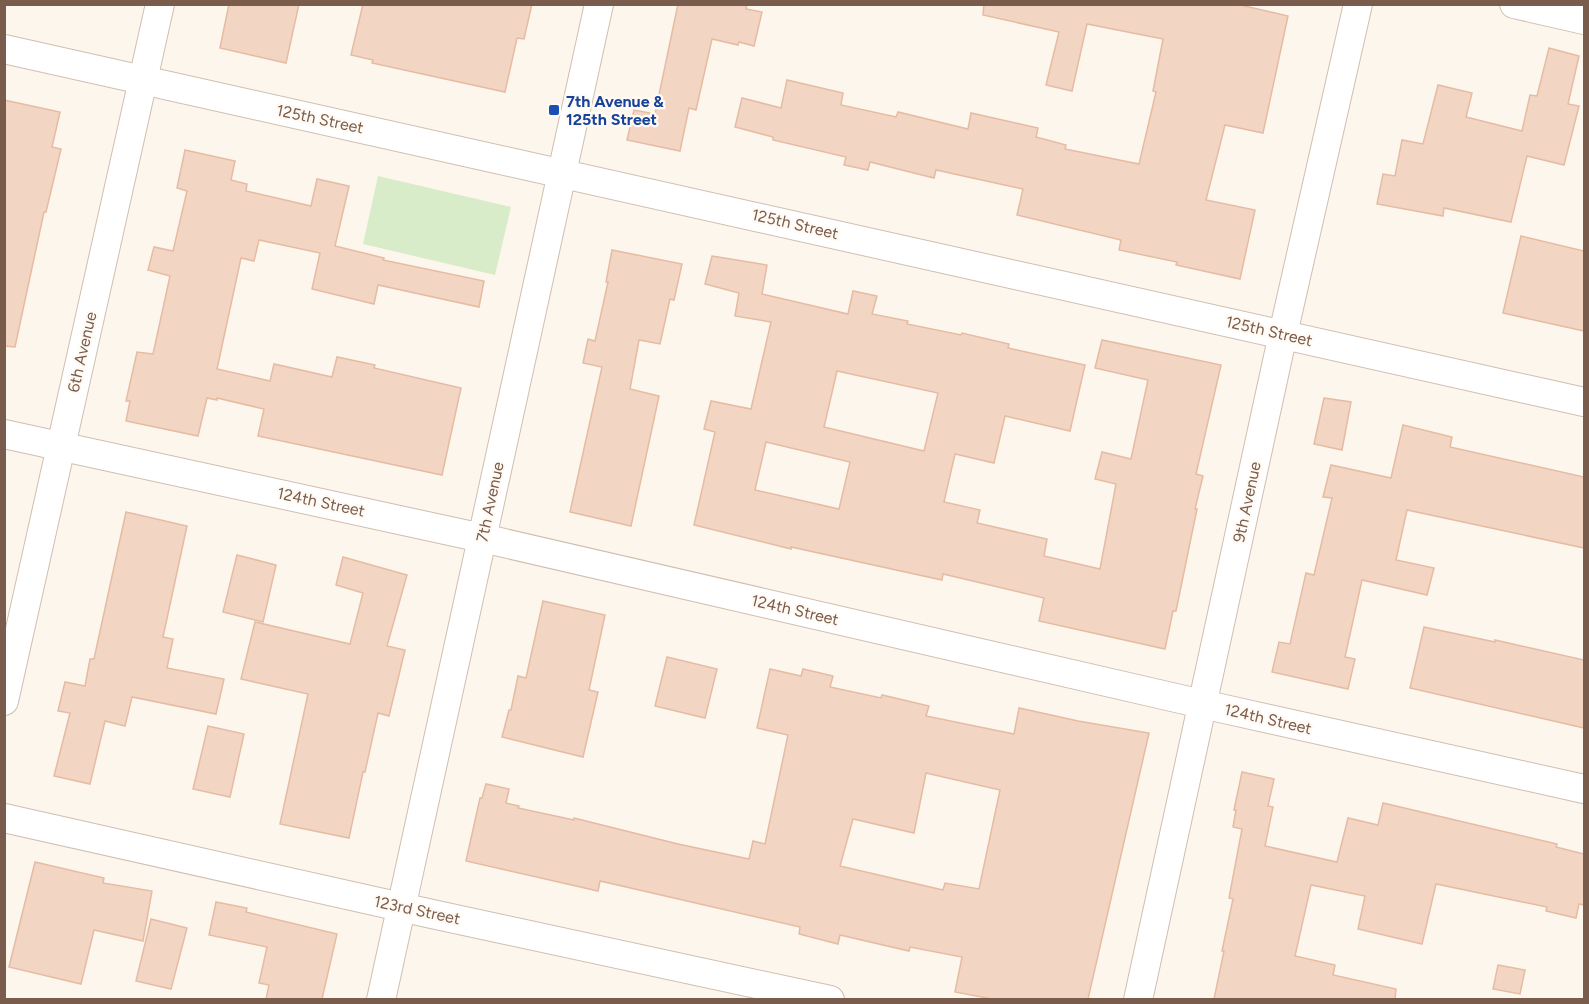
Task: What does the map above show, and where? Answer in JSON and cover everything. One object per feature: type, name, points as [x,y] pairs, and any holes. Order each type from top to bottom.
[{"type":"street","name":"6th Avenue","points":[[4,700],[160,4]]},
{"type":"street","name":"7th Avenue","points":[[381,999],[599,4]]},
{"type":"street","name":"9th Avenue","points":[[1138,999],[1283,334],[1359,4]]},
{"type":"street","points":[[1514,4],[1584,20]]},
{"type":"street","name":"125th Street","points":[[4,49],[1584,402]]},
{"type":"street","name":"124th Street","points":[[4,434],[482,538],[1202,704],[1584,789]]},
{"type":"street","name":"123rd Street","points":[[4,818],[401,907],[831,999]]},
{"type":"green space","points":[[378,176],[511,207],[495,275],[363,244]]},
{"type":"building","points":[[229,4],[299,4],[286,63],[220,48]]},
{"type":"building","points":[[363,4],[532,4],[524,39],[517,38],[505,92],[372,63],[373,60],[351,55]]},
{"type":"building","points":[[678,4],[747,4],[746,9],[762,12],[754,46],[712,39],[696,110],[689,108],[680,151],[627,140],[634,110],[655,114]]},
{"type":"building","points":[[984,4],[1236,4],[1288,16],[1263,133],[1225,125],[1206,200],[1255,210],[1240,279],[1176,265],[1177,262],[1119,250],[1121,240],[1017,215],[1023,189],[936,170],[934,178],[870,162],[868,170],[844,165],[846,157],[773,140],[773,137],[735,127],[742,98],[781,108],[787,80],[843,93],[841,105],[896,117],[898,112],[968,129],[971,113],[1038,128],[1036,137],[1066,145],[1065,149],[1139,164],[1156,92],[1153,91],[1163,39],[1087,24],[1072,91],[1046,85],[1059,32],[983,15]]},
{"type":"building","points":[[1549,48],[1579,56],[1568,104],[1579,106],[1564,165],[1527,156],[1511,222],[1444,208],[1443,216],[1377,204],[1383,174],[1395,176],[1402,140],[1423,144],[1438,85],[1472,93],[1466,117],[1522,131],[1530,95],[1537,96]]},
{"type":"building","points":[[4,100],[60,112],[52,147],[61,149],[46,212],[44,212],[15,347],[4,346]]},
{"type":"building","points":[[185,150],[235,161],[231,180],[247,184],[246,191],[311,206],[317,179],[349,186],[335,246],[384,258],[383,260],[484,281],[479,307],[378,285],[374,304],[312,289],[320,253],[259,240],[254,261],[241,258],[217,369],[270,381],[274,364],[332,377],[337,357],[461,388],[442,475],[258,436],[264,409],[217,398],[217,400],[207,398],[198,436],[126,421],[130,401],[126,401],[137,352],[153,354],[170,276],[148,270],[154,247],[173,251],[187,191],[177,188]]},
{"type":"building","points":[[1521,236],[1584,251],[1584,331],[1503,313]]},
{"type":"building","points":[[612,250],[682,264],[674,300],[670,299],[660,344],[639,340],[630,389],[659,396],[631,526],[570,512],[602,367],[583,363],[588,339],[595,341],[608,282],[606,282]]},
{"type":"building","points":[[712,256],[767,265],[762,294],[848,314],[853,291],[877,296],[872,314],[908,321],[907,324],[1009,344],[1008,348],[1085,365],[1070,431],[1005,416],[994,463],[955,454],[944,502],[980,510],[977,523],[1047,539],[1044,556],[1100,569],[1116,484],[1095,479],[1102,452],[1131,459],[1148,380],[1095,368],[1102,340],[1221,365],[1196,474],[1203,476],[1195,509],[1197,509],[1176,611],[1173,611],[1165,649],[1039,621],[1044,598],[943,574],[942,580],[791,547],[791,549],[694,525],[715,432],[704,429],[711,401],[751,409],[771,322],[735,316],[739,293],[705,284]],"holes":[[[837,371],[938,393],[924,451],[824,427]],[[766,442],[850,462],[839,509],[755,490]]]},
{"type":"building","points":[[1324,398],[1351,402],[1342,450],[1314,444]]},
{"type":"building","points":[[1403,425],[1452,437],[1450,447],[1584,477],[1584,548],[1407,510],[1396,560],[1434,568],[1427,595],[1362,580],[1345,657],[1355,659],[1348,689],[1272,672],[1279,642],[1290,644],[1306,573],[1314,575],[1332,498],[1323,497],[1331,465],[1391,478]]},
{"type":"building","points":[[126,512],[187,526],[163,637],[173,639],[167,668],[224,679],[216,714],[132,697],[125,726],[105,721],[90,784],[54,776],[70,713],[58,711],[65,682],[85,686],[90,659],[94,659]]},
{"type":"building","points":[[237,555],[276,565],[263,622],[223,612]]},
{"type":"building","points":[[343,557],[407,575],[387,646],[405,650],[389,716],[378,713],[349,838],[280,824],[308,694],[241,679],[255,622],[350,644],[363,593],[336,585]]},
{"type":"building","points":[[543,601],[605,615],[589,690],[598,692],[583,757],[502,737],[509,710],[511,710],[518,676],[526,678]]},
{"type":"building","points":[[1424,627],[1584,660],[1584,728],[1410,688]]},
{"type":"building","points":[[667,657],[717,669],[705,718],[655,706]]},
{"type":"building","points":[[770,669],[801,676],[803,669],[833,676],[830,687],[881,698],[882,695],[929,706],[926,716],[1014,734],[1019,708],[1149,733],[1088,999],[992,999],[955,992],[962,957],[910,947],[909,951],[840,935],[838,944],[799,934],[800,927],[600,881],[598,891],[466,861],[480,798],[482,798],[486,784],[509,789],[506,803],[519,806],[518,808],[574,820],[574,818],[749,859],[753,841],[765,844],[788,735],[757,728]],"holes":[[[926,773],[1000,790],[979,889],[945,883],[943,890],[840,866],[853,819],[914,833]]]},
{"type":"building","points":[[208,726],[244,734],[230,797],[193,789]]},
{"type":"building","points":[[1242,772],[1274,779],[1268,806],[1273,807],[1265,846],[1337,862],[1348,818],[1378,825],[1383,803],[1557,844],[1556,847],[1584,854],[1584,905],[1579,904],[1576,918],[1546,911],[1547,907],[1436,884],[1422,944],[1358,929],[1365,896],[1311,885],[1295,956],[1335,965],[1333,975],[1396,989],[1395,999],[1214,999],[1233,899],[1229,898],[1242,829],[1233,827]]},
{"type":"building","points":[[35,862],[104,878],[103,883],[152,891],[143,941],[94,930],[81,984],[9,967]]},
{"type":"building","points":[[216,902],[247,908],[246,912],[337,934],[322,999],[266,999],[269,985],[259,983],[267,947],[209,935]]},
{"type":"building","points":[[151,919],[187,928],[171,989],[136,981]]},
{"type":"building","points":[[1498,965],[1525,970],[1520,994],[1493,989]]},
{"type":"place","name":"7th Avenue & 125th Street","points":[[554,110]]}]
